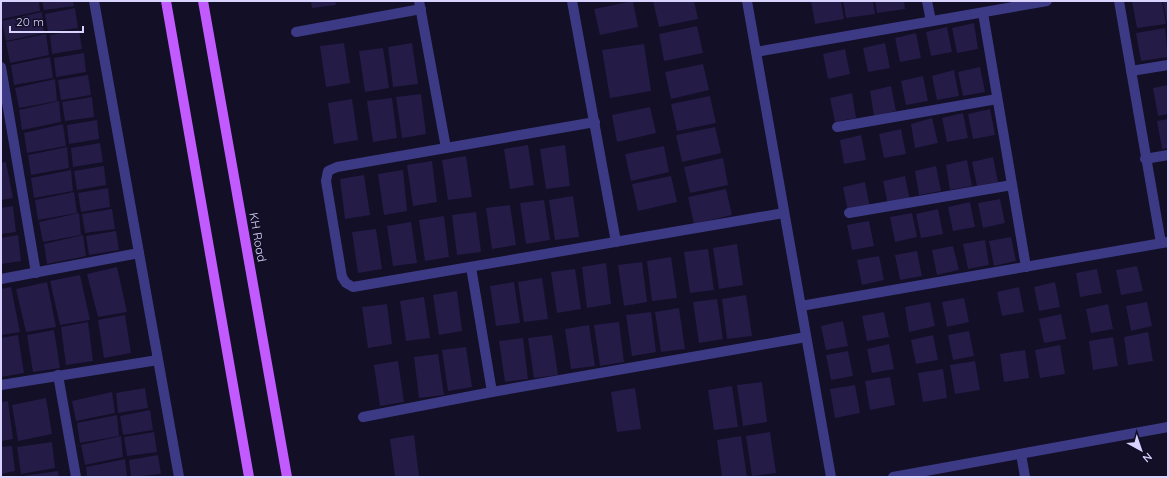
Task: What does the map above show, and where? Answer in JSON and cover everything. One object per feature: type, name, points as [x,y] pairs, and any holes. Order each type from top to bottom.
[{"type":"main road","points":[[166,1],[249,477]]},
{"type":"main road","name":"KH Road","points":[[203,1],[287,477]]},
{"type":"street","points":[[94,1],[179,477]]},
{"type":"street","points":[[572,1],[616,242]]},
{"type":"street","points":[[747,1],[830,477]]},
{"type":"street","points":[[927,1],[931,21]]},
{"type":"street","points":[[756,52],[983,13],[1020,3],[1047,1]]},
{"type":"street","points":[[801,306],[1164,243],[1145,159],[1119,1]]},
{"type":"street","points":[[296,32],[420,5],[446,148]]},
{"type":"street","points":[[983,13],[1026,267]]},
{"type":"street","points":[[1131,72],[1168,65]]},
{"type":"street","points":[[1,66],[36,273]]},
{"type":"street","points":[[837,127],[997,98]]},
{"type":"street","points":[[595,122],[337,167],[328,171],[326,181],[342,277],[346,283],[353,287],[471,268],[784,213]]},
{"type":"street","points":[[1145,159],[1168,155]]},
{"type":"street","points":[[849,213],[1012,185]]},
{"type":"street","points":[[1,279],[139,253]]},
{"type":"street","points":[[471,268],[492,392]]},
{"type":"street","points":[[363,417],[492,392],[806,337]]},
{"type":"street","points":[[1,385],[158,360]]},
{"type":"street","points":[[58,375],[76,477]]},
{"type":"street","points":[[893,477],[1168,427]]},
{"type":"street","points":[[1021,454],[1025,477]]},
{"type":"building","points":[[1,1],[39,1],[40,11],[2,19]]},
{"type":"building","points":[[42,1],[73,1],[74,6],[44,10]]},
{"type":"building","points":[[311,1],[335,1],[336,5],[312,8]]},
{"type":"building","points":[[633,1],[638,27],[600,35],[594,9]]},
{"type":"building","points":[[653,1],[694,1],[698,19],[659,27]]},
{"type":"building","points":[[811,1],[841,1],[844,19],[815,24]]},
{"type":"building","points":[[843,1],[873,1],[875,14],[846,18]]},
{"type":"building","points":[[875,1],[904,1],[905,9],[877,13]]},
{"type":"building","points":[[1132,1],[1162,1],[1166,24],[1137,28]]},
{"type":"building","points":[[1163,1],[1168,1],[1168,23],[1167,23]]},
{"type":"building","points":[[75,8],[78,28],[48,32],[45,14]]},
{"type":"building","points":[[42,12],[44,33],[6,41],[2,21]]},
{"type":"building","points":[[974,23],[978,49],[957,53],[952,28]]},
{"type":"building","points":[[697,26],[703,53],[664,61],[659,34]]},
{"type":"building","points":[[947,27],[952,52],[931,56],[926,32]]},
{"type":"building","points":[[1165,28],[1168,57],[1141,61],[1136,33]]},
{"type":"building","points":[[79,30],[82,49],[52,54],[50,35]]},
{"type":"building","points":[[916,33],[921,58],[900,62],[895,38]]},
{"type":"building","points":[[46,34],[49,55],[10,63],[6,42]]},
{"type":"building","points":[[344,43],[350,83],[326,87],[320,46]]},
{"type":"building","points":[[412,43],[418,84],[393,87],[388,47]]},
{"type":"building","points":[[885,43],[890,68],[868,72],[863,48]]},
{"type":"building","points":[[644,44],[651,91],[610,98],[602,50]]},
{"type":"building","points":[[383,48],[389,88],[365,92],[359,51]]},
{"type":"building","points":[[845,49],[850,74],[828,79],[823,54]]},
{"type":"building","points":[[84,53],[86,72],[56,77],[54,58]]},
{"type":"building","points":[[50,57],[53,78],[14,85],[11,65]]},
{"type":"building","points":[[703,64],[709,90],[671,99],[665,72]]},
{"type":"building","points":[[980,67],[985,92],[963,96],[958,72]]},
{"type":"building","points":[[954,70],[959,96],[937,100],[932,76]]},
{"type":"building","points":[[88,75],[91,95],[61,100],[58,80]]},
{"type":"building","points":[[923,76],[928,101],[906,105],[901,81]]},
{"type":"building","points":[[55,79],[57,101],[19,108],[15,88]]},
{"type":"building","points":[[1168,85],[1168,114],[1158,116],[1153,88]]},
{"type":"building","points":[[891,86],[896,111],[874,116],[870,91]]},
{"type":"building","points":[[852,93],[856,118],[835,122],[830,98]]},
{"type":"building","points":[[421,94],[426,134],[402,138],[396,97]]},
{"type":"building","points":[[710,96],[716,123],[677,131],[671,104]]},
{"type":"building","points":[[92,97],[94,117],[65,121],[62,102]]},
{"type":"building","points":[[392,98],[397,138],[373,142],[367,101]]},
{"type":"building","points":[[352,99],[358,140],[334,144],[328,103]]},
{"type":"building","points":[[59,101],[61,122],[22,130],[19,110]]},
{"type":"building","points":[[650,107],[656,133],[617,142],[612,115]]},
{"type":"building","points":[[990,109],[995,135],[973,139],[968,114]]},
{"type":"building","points":[[963,113],[968,138],[947,142],[942,118]]},
{"type":"building","points":[[932,118],[938,143],[915,148],[911,124]]},
{"type":"building","points":[[1168,119],[1168,148],[1162,149],[1157,121]]},
{"type":"building","points":[[97,120],[99,139],[69,144],[67,125]]},
{"type":"building","points":[[63,124],[66,146],[27,153],[24,133]]},
{"type":"building","points":[[715,127],[721,153],[682,162],[676,135]]},
{"type":"building","points":[[901,129],[906,154],[884,158],[879,134]]},
{"type":"building","points":[[861,135],[866,160],[844,164],[840,140]]},
{"type":"building","points":[[100,143],[103,162],[73,167],[71,148]]},
{"type":"building","points":[[528,145],[534,185],[510,189],[504,149]]},
{"type":"building","points":[[565,145],[570,186],[546,189],[540,149]]},
{"type":"building","points":[[664,146],[669,172],[631,181],[625,154]]},
{"type":"building","points":[[67,147],[69,168],[31,175],[28,155]]},
{"type":"building","points":[[466,156],[472,197],[448,200],[442,160]]},
{"type":"building","points":[[993,157],[998,182],[977,186],[972,162]]},
{"type":"building","points":[[723,158],[728,185],[690,193],[684,167]]},
{"type":"building","points":[[967,160],[972,186],[950,190],[946,165]]},
{"type":"building","points":[[432,161],[437,202],[413,206],[407,165]]},
{"type":"building","points":[[6,162],[13,198],[1,200],[1,163]]},
{"type":"building","points":[[104,166],[106,185],[77,190],[74,171]]},
{"type":"building","points":[[936,166],[941,191],[919,195],[915,171]]},
{"type":"building","points":[[71,170],[73,191],[34,198],[31,178]]},
{"type":"building","points":[[403,170],[407,211],[384,215],[378,174]]},
{"type":"building","points":[[364,175],[370,215],[345,219],[340,179]]},
{"type":"building","points":[[671,176],[677,202],[638,211],[632,184]]},
{"type":"building","points":[[905,176],[910,201],[888,205],[883,181]]},
{"type":"building","points":[[865,182],[870,208],[848,212],[843,187]]},
{"type":"building","points":[[108,188],[110,207],[81,212],[78,193]]},
{"type":"building","points":[[726,189],[732,215],[694,224],[688,197]]},
{"type":"building","points":[[74,192],[77,213],[38,220],[35,200]]},
{"type":"building","points":[[573,196],[579,237],[555,240],[549,200]]},
{"type":"building","points":[[1000,199],[1005,223],[983,228],[978,203]]},
{"type":"building","points":[[544,200],[550,240],[526,244],[520,203]]},
{"type":"building","points":[[970,202],[975,227],[953,231],[948,207]]},
{"type":"building","points":[[510,205],[516,245],[492,249],[486,208]]},
{"type":"building","points":[[13,206],[16,232],[1,234],[1,208]]},
{"type":"building","points":[[112,209],[115,229],[85,233],[82,214]]},
{"type":"building","points":[[938,209],[943,234],[921,238],[916,214]]},
{"type":"building","points":[[476,212],[481,252],[457,255],[452,215]]},
{"type":"building","points":[[79,213],[81,235],[43,242],[39,222]]},
{"type":"building","points":[[912,213],[917,237],[895,242],[890,217]]},
{"type":"building","points":[[444,216],[449,257],[425,261],[419,220]]},
{"type":"building","points":[[869,221],[874,246],[852,250],[847,225]]},
{"type":"building","points":[[411,222],[417,263],[393,266],[387,226]]},
{"type":"building","points":[[376,229],[382,269],[358,273],[352,232]]},
{"type":"building","points":[[116,231],[119,250],[89,255],[86,236]]},
{"type":"building","points":[[18,235],[21,261],[1,264],[1,238]]},
{"type":"building","points":[[83,235],[86,256],[47,264],[44,244]]},
{"type":"building","points":[[1011,237],[1016,261],[994,266],[989,241]]},
{"type":"building","points":[[985,240],[989,265],[968,269],[963,244]]},
{"type":"building","points":[[737,244],[743,285],[719,289],[713,248]]},
{"type":"building","points":[[953,246],[959,270],[937,275],[932,250]]},
{"type":"building","points":[[708,249],[714,290],[690,293],[684,252]]},
{"type":"building","points":[[917,251],[922,276],[900,280],[895,255]]},
{"type":"building","points":[[879,256],[884,280],[862,285],[857,260]]},
{"type":"building","points":[[671,257],[677,298],[652,301],[647,261]]},
{"type":"building","points":[[642,262],[647,302],[624,306],[618,265]]},
{"type":"building","points":[[606,263],[611,304],[587,308],[582,267]]},
{"type":"building","points":[[1137,266],[1143,291],[1121,295],[1116,270]]},
{"type":"building","points":[[117,267],[127,312],[98,317],[87,274]]},
{"type":"building","points":[[575,269],[581,309],[557,313],[551,272]]},
{"type":"building","points":[[1097,269],[1102,293],[1080,297],[1076,273]]},
{"type":"building","points":[[80,275],[90,320],[60,325],[50,281]]},
{"type":"building","points":[[542,278],[548,319],[524,322],[518,282]]},
{"type":"building","points":[[47,282],[56,327],[26,332],[16,289]]},
{"type":"building","points":[[514,282],[520,323],[496,326],[490,286]]},
{"type":"building","points":[[1055,282],[1060,307],[1039,311],[1034,287]]},
{"type":"building","points":[[11,287],[20,332],[1,335],[1,289]]},
{"type":"building","points":[[1019,287],[1024,312],[1002,316],[997,292]]},
{"type":"building","points":[[457,291],[462,331],[439,335],[433,295]]},
{"type":"building","points":[[746,295],[752,336],[727,339],[722,299]]},
{"type":"building","points":[[424,297],[430,338],[406,341],[400,301]]},
{"type":"building","points":[[964,298],[969,322],[947,327],[942,302]]},
{"type":"building","points":[[717,299],[723,339],[699,343],[693,302]]},
{"type":"building","points":[[930,302],[935,326],[909,332],[905,307]]},
{"type":"building","points":[[1147,302],[1152,326],[1131,331],[1126,306]]},
{"type":"building","points":[[387,304],[392,344],[368,348],[362,307]]},
{"type":"building","points":[[1108,304],[1113,329],[1091,333],[1086,309]]},
{"type":"building","points":[[679,308],[685,349],[661,352],[655,312]]},
{"type":"building","points":[[651,312],[656,352],[632,356],[626,315]]},
{"type":"building","points":[[884,312],[889,337],[867,341],[862,316]]},
{"type":"building","points":[[1061,314],[1066,339],[1044,343],[1039,319]]},
{"type":"building","points":[[125,315],[131,353],[104,358],[98,320]]},
{"type":"building","points":[[843,321],[848,346],[826,350],[821,326]]},
{"type":"building","points":[[88,322],[93,361],[66,365],[61,327]]},
{"type":"building","points":[[619,322],[624,362],[600,366],[594,325]]},
{"type":"building","points":[[589,325],[595,366],[571,369],[565,329]]},
{"type":"building","points":[[54,330],[60,368],[33,372],[27,335]]},
{"type":"building","points":[[969,331],[974,356],[953,360],[948,335]]},
{"type":"building","points":[[1148,332],[1153,361],[1128,365],[1124,337]]},
{"type":"building","points":[[18,335],[24,373],[1,377],[1,338]]},
{"type":"building","points":[[552,335],[558,375],[534,378],[528,338]]},
{"type":"building","points":[[933,335],[938,360],[916,364],[911,340]]},
{"type":"building","points":[[1113,337],[1118,366],[1093,370],[1089,341]]},
{"type":"building","points":[[523,338],[528,379],[505,382],[499,341]]},
{"type":"building","points":[[889,344],[894,369],[872,373],[867,349]]},
{"type":"building","points":[[1060,345],[1065,374],[1040,378],[1035,350]]},
{"type":"building","points":[[466,347],[472,387],[448,391],[442,350]]},
{"type":"building","points":[[1025,350],[1029,378],[1004,382],[1000,354]]},
{"type":"building","points":[[848,351],[853,376],[831,380],[826,355]]},
{"type":"building","points":[[438,354],[444,395],[419,398],[414,357]]},
{"type":"building","points":[[398,361],[404,402],[380,406],[374,365]]},
{"type":"building","points":[[975,361],[980,390],[955,394],[950,365]]},
{"type":"building","points":[[943,369],[947,398],[923,402],[918,373]]},
{"type":"building","points":[[890,377],[895,405],[870,410],[865,381]]},
{"type":"building","points":[[762,382],[767,422],[743,426],[737,385]]},
{"type":"building","points":[[855,385],[860,413],[835,418],[830,389]]},
{"type":"building","points":[[732,386],[738,427],[714,430],[708,390]]},
{"type":"building","points":[[145,388],[148,408],[118,413],[116,393]]},
{"type":"building","points":[[635,388],[641,429],[617,432],[611,392]]},
{"type":"building","points":[[112,392],[115,413],[76,421],[72,401]]},
{"type":"building","points":[[46,398],[52,434],[18,441],[12,405]]},
{"type":"building","points":[[8,401],[13,439],[1,441],[1,402]]},
{"type":"building","points":[[150,410],[153,430],[123,435],[120,416]]},
{"type":"building","points":[[117,415],[119,436],[80,443],[77,423]]},
{"type":"building","points":[[154,432],[157,452],[127,456],[124,437]]},
{"type":"building","points":[[770,432],[776,473],[752,476],[746,436]]},
{"type":"building","points":[[414,435],[419,476],[395,477],[390,439]]},
{"type":"building","points":[[121,436],[123,457],[85,465],[81,445]]},
{"type":"building","points":[[741,436],[747,477],[722,477],[717,440]]},
{"type":"building","points":[[52,442],[55,468],[21,474],[17,447]]},
{"type":"building","points":[[12,446],[15,471],[1,474],[1,447]]},
{"type":"building","points":[[158,455],[161,474],[131,477],[129,460]]},
{"type":"building","points":[[125,459],[127,477],[87,477],[86,467]]},
{"type":"building","points":[[58,471],[59,477],[23,477],[23,476]]}]
